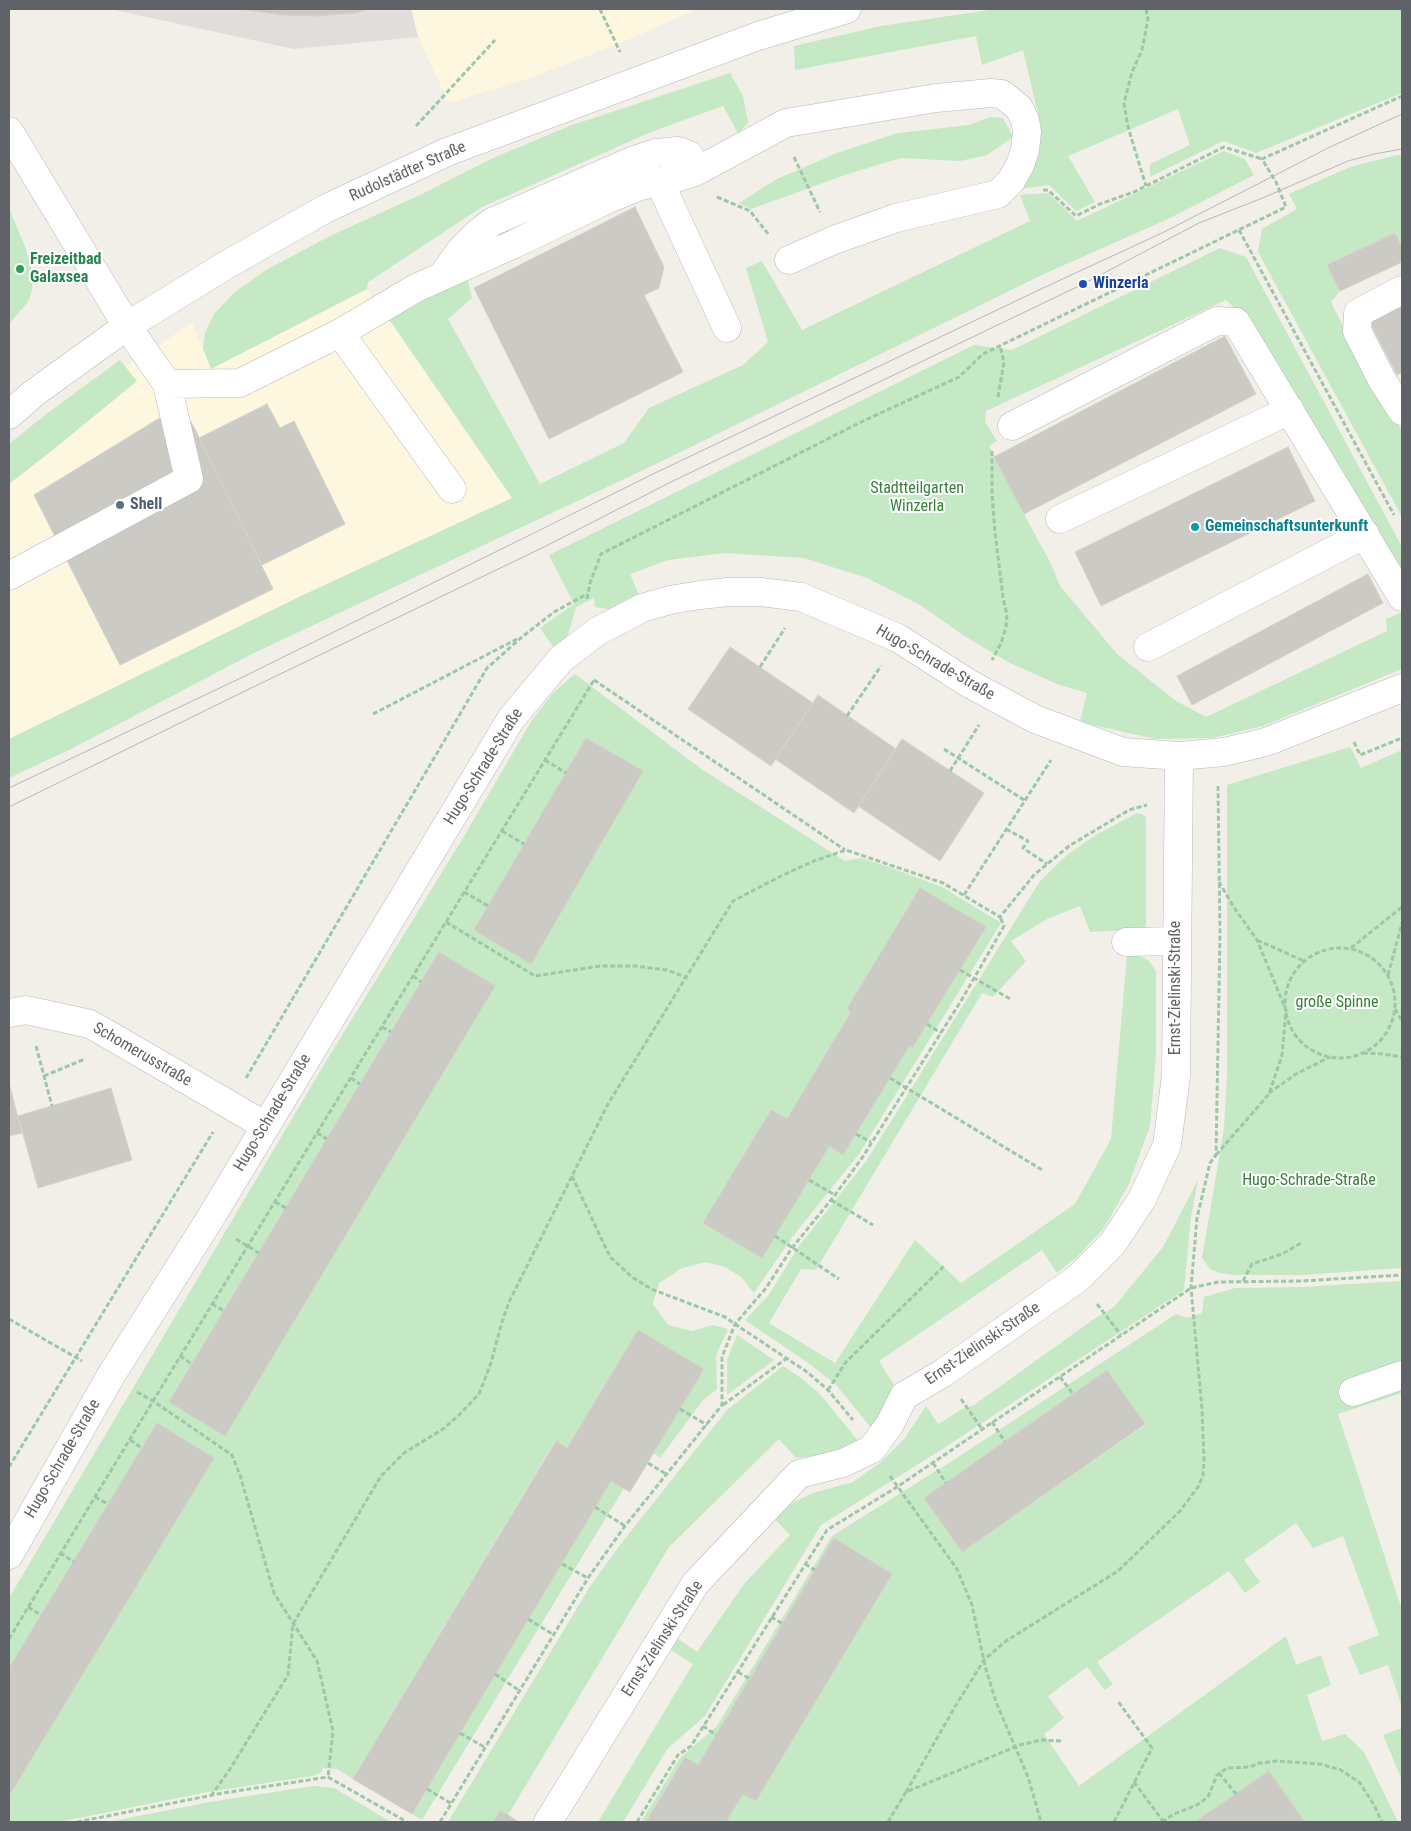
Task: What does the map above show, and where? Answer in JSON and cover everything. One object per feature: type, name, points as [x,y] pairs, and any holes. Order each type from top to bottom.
[{"type":"street","name":"Rudolstädter Straße","points":[[9,415],[34,393],[127,326],[228,264],[325,209],[447,152],[764,34],[847,9]]},
{"type":"street","points":[[167,384],[240,383],[340,333],[397,298],[443,276],[608,199],[659,181],[686,176],[786,124],[936,98],[991,93],[1002,94],[1019,108],[1025,120],[1027,132],[1025,150],[1020,165],[1011,181],[998,194],[896,218],[834,240],[789,260]]},
{"type":"street","points":[[9,131],[127,326],[167,384],[190,479],[9,576]]},
{"type":"street","points":[[443,276],[461,250],[488,224],[634,160],[656,153],[678,151],[689,155],[699,170]]},
{"type":"street","points":[[659,181],[727,328]]},
{"type":"street","points":[[1400,404],[1382,380],[1357,331],[1358,313],[1402,290]]},
{"type":"street","points":[[1000,425],[1217,321],[1236,322],[1402,597]]},
{"type":"street","points":[[340,333],[452,489]]},
{"type":"street","points":[[1060,519],[1290,410]]},
{"type":"street","points":[[1148,647],[1365,534]]},
{"type":"street","name":"Hugo-Schrade-Straße","points":[[9,1555],[110,1377],[266,1126],[511,719],[561,659],[598,631],[642,608],[670,600],[728,592],[761,592],[801,597],[898,638],[978,688],[1035,719],[1123,752],[1179,756],[1224,752],[1266,742],[1402,688]]},
{"type":"street","name":"Ernst-Zielinski-Straße","points":[[548,1822],[695,1584],[799,1474],[843,1463],[872,1449],[890,1424],[904,1396],[943,1373],[1077,1279],[1113,1243],[1142,1199],[1167,1145],[1176,1076],[1179,756]]},
{"type":"street","points":[[1126,942],[1176,941]]},
{"type":"street","name":"Schomerusstraße","points":[[9,1013],[26,1010],[90,1024],[266,1126]]},
{"type":"street","points":[[1353,1392],[1399,1382]]},
{"type":"path","points":[[600,9],[620,52]]},
{"type":"path","points":[[1146,9],[1148,19],[1142,50],[1132,72],[1124,104],[1128,128],[1146,186]]},
{"type":"path","points":[[416,126],[495,40]]},
{"type":"path","points":[[1262,159],[1402,96]]},
{"type":"path","points":[[598,631],[589,618],[585,606],[590,583],[601,554],[861,422],[959,377],[983,354],[1286,207],[1276,182],[1262,159],[1224,146],[1146,186],[1076,216],[1048,190],[998,194]]},
{"type":"path","points":[[800,169],[809,188]]},
{"type":"path","points":[[737,206],[750,211]]},
{"type":"path","points":[[1238,230],[1398,522]]},
{"type":"path","points":[[978,688],[1001,643],[1006,627],[1007,615],[995,533],[991,475],[1000,425],[1004,362],[1000,346]]},
{"type":"path","points":[[9,1467],[230,1106],[487,668],[554,612],[587,594]]},
{"type":"path","points":[[760,667],[787,624]]},
{"type":"path","points":[[373,714],[522,637]]},
{"type":"path","points":[[561,659],[846,850],[943,883],[1000,917],[1004,926],[941,1032],[836,1195],[792,1248],[766,1288],[735,1324],[722,1357],[722,1405]]},
{"type":"path","points":[[847,716],[886,659]]},
{"type":"path","points":[[9,1639],[594,680]]},
{"type":"path","points":[[950,771],[984,717]]},
{"type":"path","points":[[1351,736],[1360,756],[1402,738]]},
{"type":"path","points":[[944,749],[1024,800]]},
{"type":"path","points":[[964,895],[1055,753]]},
{"type":"path","points":[[545,760],[566,773]]},
{"type":"path","points":[[1216,1156],[1220,934],[1218,779]]},
{"type":"path","points":[[1000,917],[1034,875],[1069,846],[1129,810],[1148,805]]},
{"type":"path","points":[[1006,829],[1028,841],[1023,848],[1047,864]]},
{"type":"path","points":[[502,831],[524,844]]},
{"type":"path","points":[[211,1796],[230,1769],[288,1675],[293,1624],[380,1476],[404,1453],[443,1429],[479,1394],[491,1363],[509,1302],[520,1284],[608,1104],[733,901],[814,861],[846,850]]},
{"type":"path","points":[[1219,881],[1233,906],[1257,940],[1286,1010],[1291,1027],[1300,1041],[1314,1051],[1330,1057],[1347,1057],[1362,1053],[1402,1057]]},
{"type":"path","points":[[464,892],[488,906]]},
{"type":"path","points":[[1351,948],[1402,907]]},
{"type":"path","points":[[446,922],[535,976],[600,966],[635,966],[667,970],[685,977]]},
{"type":"path","points":[[1388,975],[1402,923]]},
{"type":"path","points":[[1257,940],[1304,961]]},
{"type":"path","points":[[1269,1094],[1282,1055],[1286,992],[1293,975],[1304,961],[1320,952],[1335,948],[1351,948],[1365,954],[1378,963],[1388,975],[1394,991],[1395,1009],[1389,1027],[1378,1042],[1362,1053]]},
{"type":"path","points":[[960,970],[1012,1000]]},
{"type":"path","points":[[413,976],[421,982]]},
{"type":"path","points":[[1395,1009],[1402,1021]]},
{"type":"path","points":[[927,1024],[941,1032]]},
{"type":"path","points":[[382,1027],[391,1032]]},
{"type":"path","points":[[35,1043],[52,1106]]},
{"type":"path","points":[[44,1076],[90,1057]]},
{"type":"path","points":[[888,1822],[984,1660],[1006,1640],[1118,1570],[1180,1511],[1198,1488],[1203,1475],[1204,1461],[1191,1288],[1197,1218],[1210,1163],[1269,1094],[1296,1074],[1330,1057]]},
{"type":"path","points":[[351,1078],[360,1084]]},
{"type":"path","points":[[890,1078],[1044,1170]]},
{"type":"path","points":[[317,1133],[327,1139]]},
{"type":"path","points":[[856,1134],[871,1142]]},
{"type":"path","points":[[572,1175],[610,1257],[625,1271],[651,1289],[724,1317],[787,1358],[828,1390],[855,1423]]},
{"type":"path","points":[[809,1180],[836,1195]]},
{"type":"path","points":[[831,1200],[873,1225]]},
{"type":"path","points":[[275,1202],[286,1208]]},
{"type":"path","points":[[775,1236],[839,1279]]},
{"type":"path","points":[[1242,1281],[1252,1264],[1282,1254],[1303,1242]]},
{"type":"path","points":[[828,1390],[846,1362],[944,1266]]},
{"type":"path","points":[[637,1822],[678,1755],[691,1746],[827,1530],[897,1487],[1191,1288],[1218,1282],[1302,1281],[1402,1274]]},
{"type":"path","points":[[1077,1279],[1121,1335]]},
{"type":"path","points":[[212,1304],[224,1311]]},
{"type":"path","points":[[9,1318],[153,1401],[232,1455],[240,1475],[274,1593],[317,1661],[333,1731],[328,1777]]},
{"type":"path","points":[[180,1356],[192,1364]]},
{"type":"path","points":[[440,1822],[588,1578],[625,1526],[722,1405],[787,1358]]},
{"type":"path","points":[[1060,1376],[1073,1394]]},
{"type":"path","points":[[680,1409],[707,1425]]},
{"type":"path","points":[[992,1422],[1004,1442]]},
{"type":"path","points":[[130,1440],[142,1448]]},
{"type":"path","points":[[648,1463],[667,1474]]},
{"type":"path","points":[[933,1463],[946,1483]]},
{"type":"path","points":[[892,1478],[957,1569],[972,1605],[984,1660],[996,1702],[1028,1777],[1041,1822]]},
{"type":"path","points":[[95,1497],[108,1504]]},
{"type":"path","points":[[595,1507],[625,1526]]},
{"type":"path","points":[[60,1553],[74,1562]]},
{"type":"path","points":[[562,1564],[588,1578]]},
{"type":"path","points":[[805,1564],[815,1570]]},
{"type":"path","points":[[28,1607],[41,1615]]},
{"type":"path","points":[[771,1617],[783,1624]]},
{"type":"path","points":[[528,1619],[554,1635]]},
{"type":"path","points":[[738,1672],[750,1679]]},
{"type":"path","points":[[495,1674],[520,1691]]},
{"type":"path","points":[[1114,1822],[1152,1748],[1117,1700]]},
{"type":"path","points":[[703,1726],[716,1735]]},
{"type":"path","points":[[460,1733],[486,1748]]},
{"type":"path","points":[[906,1792],[1014,1747],[1041,1740],[1061,1741]]},
{"type":"path","points":[[1134,1782],[1163,1822],[1174,1814],[1197,1805],[1208,1797],[1217,1775],[1227,1768],[1250,1767],[1260,1763],[1277,1761],[1320,1764],[1341,1770],[1360,1783],[1382,1822]]},
{"type":"path","points":[[1219,1773],[1236,1794]]},
{"type":"path","points":[[77,1822],[211,1796],[328,1777],[407,1822]]},
{"type":"path","points":[[664,1778],[670,1781]]},
{"type":"path","points":[[427,1790],[452,1804]]},
{"type":"shaded area","points":[[110,9],[411,9],[418,37],[294,49]]},
{"type":"shaded area","points":[[411,9],[697,9],[616,45],[530,78],[449,103],[418,37]]},
{"type":"shaded area","points":[[367,289],[512,498],[282,606],[9,739],[9,445],[15,439],[192,323],[211,368]]},
{"type":"green space","points":[[996,9],[1402,9],[1402,93],[1256,153],[1223,141],[1150,177],[1150,164],[1190,145],[1178,109],[1068,156],[1095,202],[1076,211],[1049,185],[1021,189],[1041,127],[1023,50],[982,65],[976,36],[795,70],[794,46],[881,26]]},
{"type":"green space","points":[[730,73],[743,96],[748,123],[738,133],[723,106],[651,132],[482,207],[368,282],[367,289],[211,369],[203,349],[205,333],[214,314],[235,292],[266,270],[330,236],[420,195],[493,158],[572,125]]},
{"type":"green space","points":[[990,117],[1003,118],[1013,137],[987,155],[960,161],[901,158],[848,174],[751,209],[739,203],[777,179],[837,153],[898,133],[969,125]]},
{"type":"green space","points":[[1224,151],[1245,159],[1254,175],[1168,219],[1046,273],[658,463],[252,654],[71,749],[9,778],[9,739],[301,596],[512,498],[385,313],[466,274],[472,298],[448,319],[540,484],[624,443],[649,408],[743,365],[768,342],[746,268],[762,261],[802,330],[1030,221],[1020,195],[1048,193],[1077,221]]},
{"type":"green space","points":[[1402,155],[1402,247],[1395,233],[1327,265],[1340,291],[1331,302],[1372,384],[1402,431],[1402,517],[1258,252],[1262,229],[1297,209],[1289,194],[1350,167]]},
{"type":"green space","name":"Freizeitbad Galaxsea","points":[[9,208],[26,249],[33,275],[32,291],[28,302],[9,324]]},
{"type":"green space","name":"Stadtteilgarten Winzerla","points":[[1220,248],[1246,257],[1402,547],[1402,574],[1249,321],[1226,300],[986,411],[985,422],[997,441],[989,446],[1051,564],[1060,586],[1117,654],[1176,701],[1206,717],[1387,631],[1386,619],[1402,612],[1402,669],[1263,726],[1212,738],[1155,739],[1080,722],[1087,693],[1057,684],[1010,663],[966,637],[920,605],[867,578],[804,558],[726,553],[668,560],[630,574],[639,595],[614,610],[595,607],[594,598],[576,607],[567,638],[554,648],[540,628],[574,604],[549,555],[974,345],[1012,350]]},
{"type":"green space","points":[[120,360],[137,381],[9,484],[9,444]]},
{"type":"green space","points":[[575,674],[700,768],[845,861],[861,858],[942,887],[1001,923],[859,1154],[793,1236],[754,1293],[740,1276],[725,1267],[706,1262],[682,1268],[659,1283],[653,1304],[668,1325],[692,1331],[713,1325],[728,1329],[716,1355],[717,1389],[703,1400],[660,1458],[653,1453],[704,1369],[638,1330],[567,1448],[555,1441],[353,1779],[337,1769],[324,1768],[319,1774],[312,1776],[208,1792],[59,1822],[9,1822],[9,1598],[322,1068],[460,843],[532,720],[553,693]]},
{"type":"green space","name":"Hugo-Schrade-Straße","points":[[1350,747],[1361,768],[1402,750],[1402,1268],[1302,1275],[1234,1275],[1220,1273],[1210,1269],[1202,1258],[1224,1129],[1227,1074],[1227,785]]},
{"type":"green space","points":[[1137,813],[1146,817],[1146,929],[1090,932],[1080,906],[1047,919],[1011,941],[1026,961],[993,997],[982,993],[816,1270],[801,1269],[769,1323],[835,1363],[915,1240],[961,1283],[1075,1204],[1111,1139],[1127,955],[1138,955],[1149,961],[1156,971],[1156,1054],[1150,1126],[1129,1184],[1104,1228],[1078,1256],[1057,1273],[1042,1250],[879,1361],[894,1385],[873,1430],[836,1385],[811,1365],[745,1320],[768,1296],[799,1246],[867,1160],[1040,881],[1067,855],[1096,835]]},
{"type":"green space","points":[[1198,1180],[1191,1217],[1184,1290],[944,1448],[821,1525],[705,1716],[668,1748],[623,1822],[598,1822],[693,1664],[669,1649],[677,1638],[697,1652],[744,1584],[790,1535],[772,1516],[792,1503],[813,1493],[853,1482],[881,1462],[905,1438],[926,1406],[938,1424],[962,1409],[974,1405],[1094,1319],[1114,1307],[1163,1247]]},
{"type":"green space","points":[[1402,1281],[1402,1393],[1338,1414],[1402,1610],[1402,1707],[1388,1665],[1360,1675],[1348,1647],[1379,1635],[1343,1536],[1313,1548],[1296,1523],[1244,1560],[1260,1582],[1245,1593],[1229,1571],[1097,1662],[1113,1684],[1105,1690],[1087,1667],[1048,1696],[1064,1718],[1044,1734],[1079,1786],[1286,1636],[1296,1665],[1321,1655],[1331,1685],[1307,1695],[1322,1741],[1345,1734],[1364,1752],[1398,1822],[726,1822],[743,1794],[756,1801],[891,1574],[834,1539],[698,1765],[685,1757],[646,1822],[641,1822],[680,1758],[717,1726],[832,1536],[952,1461],[1176,1314],[1187,1318],[1202,1313],[1204,1297],[1235,1288],[1302,1287]],"holes":[[[1107,1370],[1145,1425],[962,1552],[925,1498]]]},
{"type":"green space","points":[[737,1335],[774,1360],[727,1395],[727,1360]]},
{"type":"green space","points":[[783,1366],[820,1394],[858,1441],[840,1453],[796,1458],[779,1439],[669,1547],[508,1815],[500,1811],[493,1822],[448,1822],[591,1585],[620,1545],[727,1410]]},
{"type":"green space","points":[[611,1481],[624,1488],[422,1820],[412,1814]]},
{"type":"green space","points":[[1402,1728],[1402,1780],[1383,1735]]},
{"type":"green space","points":[[313,1786],[334,1788],[391,1822],[108,1822],[210,1802]]},
{"type":"building","points":[[240,9],[369,9],[355,13],[317,16],[282,15]]},
{"type":"building","points":[[635,207],[664,267],[659,288],[644,295],[683,372],[549,439],[474,288]]},
{"type":"building","points":[[1395,233],[1402,247],[1402,262],[1340,291],[1327,265]]},
{"type":"building","points":[[1402,304],[1402,372],[1397,375],[1369,321]]},
{"type":"building","points":[[1225,336],[1256,394],[1024,514],[994,457]]},
{"type":"building","points":[[267,404],[280,428],[294,421],[345,524],[262,565],[199,438]]},
{"type":"building","points":[[181,405],[195,429],[273,589],[120,665],[34,495]]},
{"type":"building","name":"Gemeinschaftsunterkunft","points":[[1288,447],[1315,501],[1101,606],[1075,552]]},
{"type":"building","points":[[1368,574],[1383,603],[1192,705],[1177,676]]},
{"type":"building","points":[[730,647],[813,703],[771,766],[688,709]]},
{"type":"building","points":[[818,695],[896,749],[854,813],[775,759]]},
{"type":"building","points":[[586,738],[643,771],[531,964],[474,930]]},
{"type":"building","points":[[902,739],[984,793],[940,861],[858,806]]},
{"type":"building","points":[[920,888],[986,927],[912,1048],[909,1046],[843,1155],[829,1146],[762,1258],[703,1223],[771,1110],[787,1119],[851,1012],[847,1009]]},
{"type":"building","points":[[439,952],[495,986],[225,1436],[169,1402]]},
{"type":"building","points":[[9,1083],[22,1133],[9,1136]]},
{"type":"building","points":[[111,1088],[132,1160],[38,1188],[18,1116]]},
{"type":"building","points":[[638,1330],[704,1369],[630,1492],[611,1481],[412,1814],[353,1779],[556,1441],[567,1448]]},
{"type":"building","points":[[1107,1370],[1145,1424],[962,1552],[924,1498]]},
{"type":"building","points":[[157,1423],[214,1458],[10,1794],[9,1668]]},
{"type":"building","points":[[834,1538],[892,1574],[756,1801],[743,1794],[726,1822],[646,1822],[685,1757],[698,1765]]},
{"type":"building","points":[[1269,1771],[1305,1822],[1195,1822],[1236,1794]]},
{"type":"building","points":[[500,1811],[508,1815],[519,1822],[493,1822]]},
{"type":"tram line","points":[[9,788],[245,676],[653,474],[1162,233],[1330,147],[1402,114]]},
{"type":"tram line","points":[[9,807],[544,547],[671,482],[1083,284],[1199,223],[1348,161],[1402,149]]},
{"type":"place","name":"Freizeitbad Galaxsea","points":[[20,269]]},
{"type":"place","name":"Winzerla","points":[[1083,284]]},
{"type":"place","name":"Shell","points":[[120,505]]},
{"type":"place","name":"Gemeinschaftsunterkunft","points":[[1195,527]]},
{"type":"park label","name":"große Spinne","points":[[1337,1003]]}]
